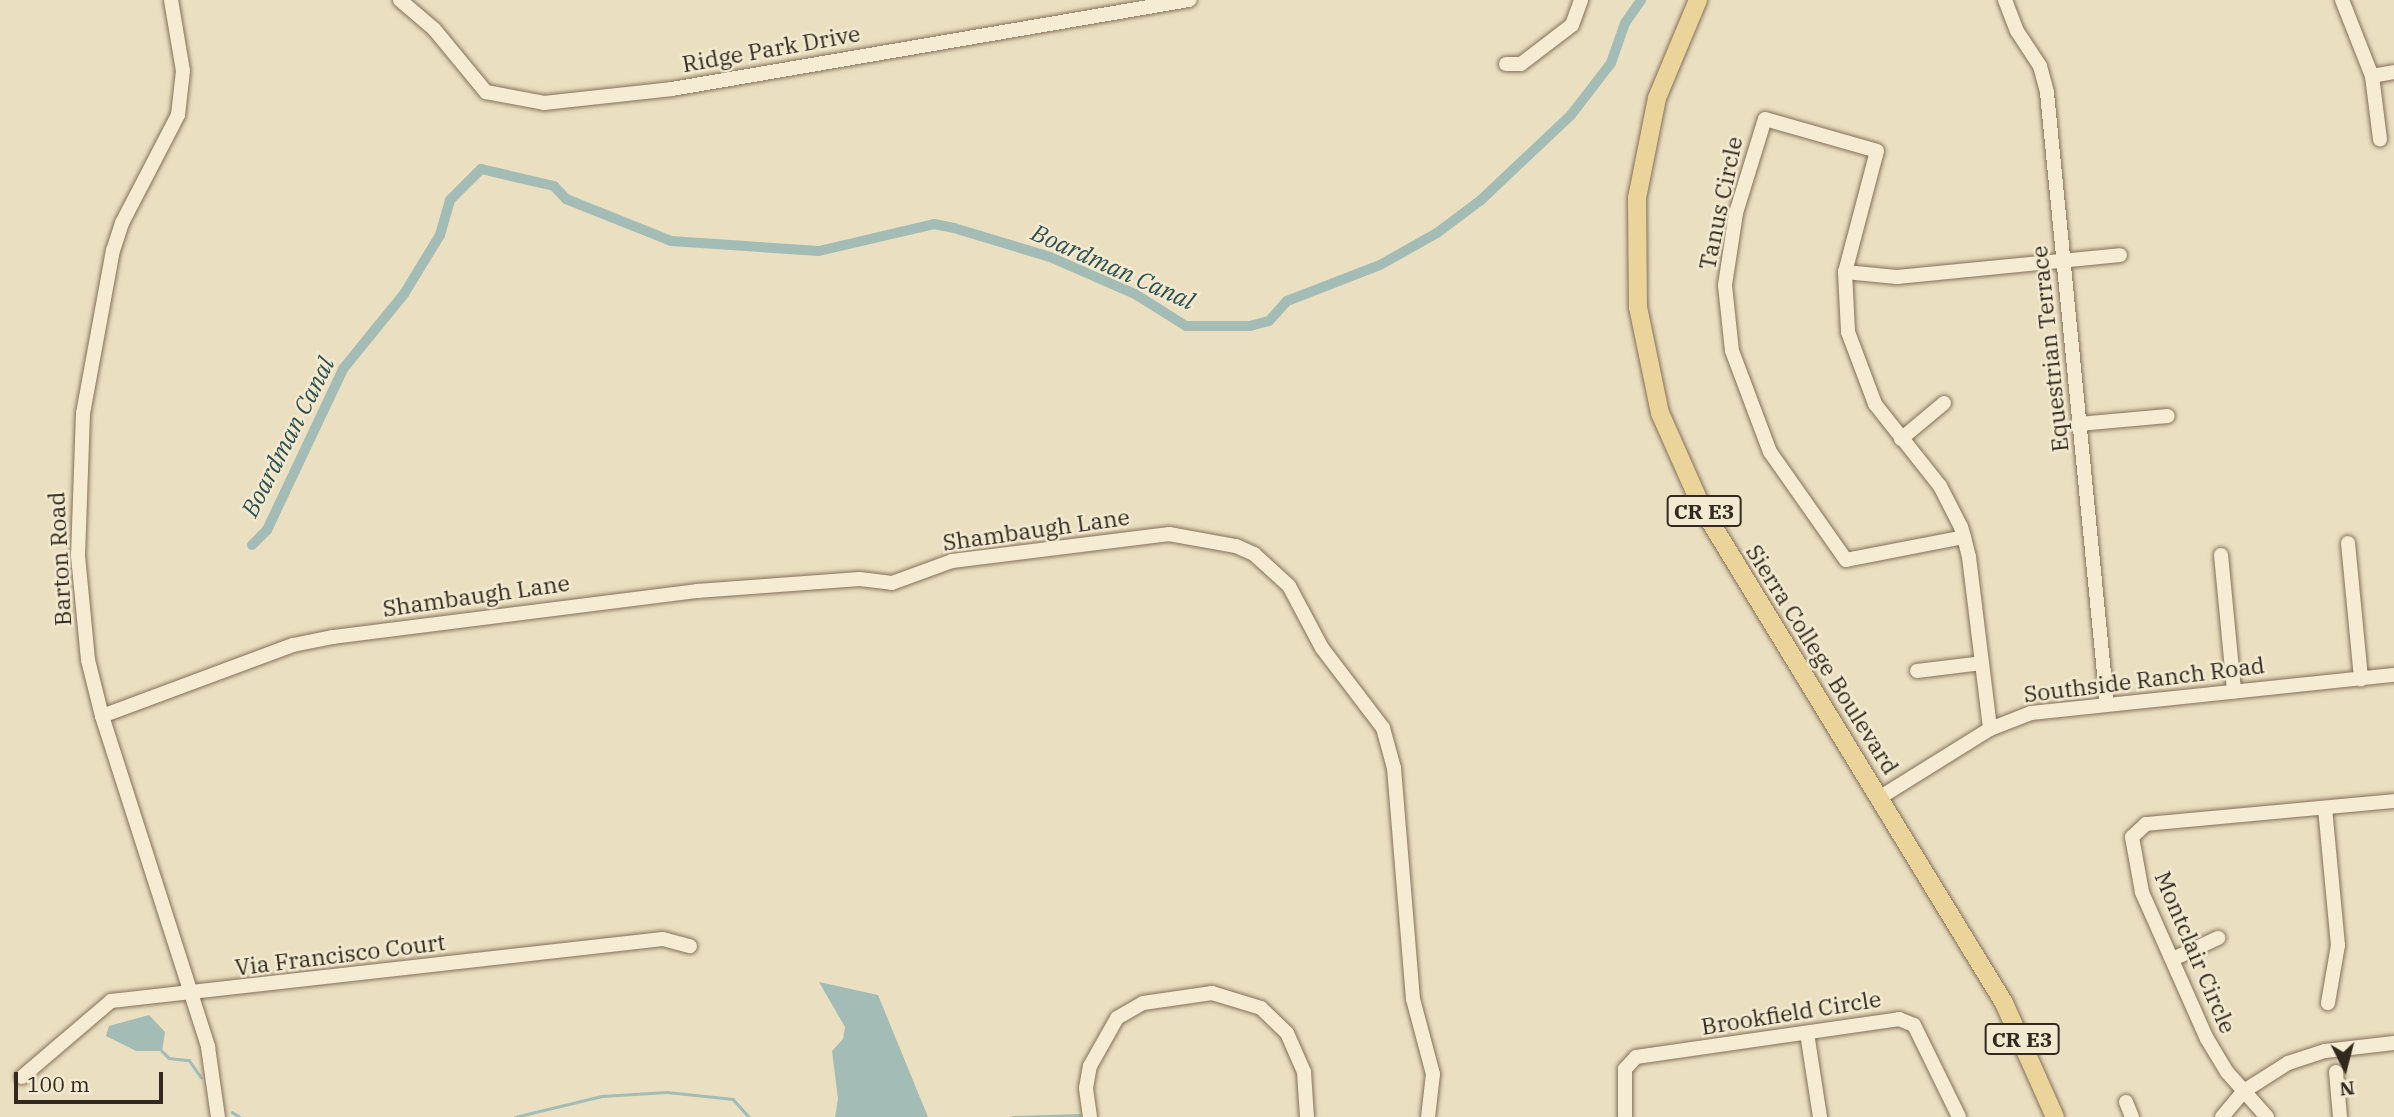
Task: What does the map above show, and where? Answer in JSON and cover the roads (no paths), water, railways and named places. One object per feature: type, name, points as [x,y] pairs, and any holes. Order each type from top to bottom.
[{"type":"main road","name":"Sierra College Boulevard","points":[[1698,0],[1661,85],[1639,178],[1634,262],[1648,368],[1668,435],[1691,488],[2004,1003],[2055,1117]]},
{"type":"street","name":"Barton Road","points":[[171,0],[183,71],[178,116],[122,223],[113,250],[83,413],[78,556],[88,660],[102,716],[208,1047],[218,1117]]},
{"type":"street","name":"Ridge Park Drive","points":[[400,0],[433,29],[486,92],[544,103],[672,89],[1189,0]]},
{"type":"street","points":[[1506,64],[1521,64],[1572,25],[1581,0]]},
{"type":"street","name":"Equestrian Terrace","points":[[2005,0],[2044,77],[2107,704]]},
{"type":"street","points":[[2342,0],[2372,76],[2380,139]]},
{"type":"street","points":[[2372,76],[2394,72]]},
{"type":"street","name":"Tanus Circle","points":[[1964,537],[1846,560],[1770,452],[1732,351],[1725,285],[1736,213],[1765,119],[1877,151],[1845,272],[1844,308],[1852,344],[1875,404],[1946,496],[1964,537],[1990,729]]},
{"type":"street","points":[[1845,272],[1897,277],[2120,255]]},
{"type":"street","points":[[1900,439],[1944,403]]},
{"type":"street","points":[[2080,424],[2168,416]]},
{"type":"street","name":"Shambaugh Lane","points":[[102,716],[293,645],[334,638],[697,591],[860,579],[892,583],[952,561],[1169,534],[1236,546],[1254,554],[1289,586],[1322,648],[1383,728],[1394,768],[1413,999],[1433,1074],[1427,1117]]},
{"type":"street","points":[[2348,543],[2361,679]]},
{"type":"street","points":[[2221,555],[2234,691]]},
{"type":"street","points":[[1917,671],[1982,663]]},
{"type":"street","name":"Southside Ranch Road","points":[[1879,797],[1990,729],[2031,713],[2394,676]]},
{"type":"street","name":"Montclair Circle","points":[[2267,1117],[2213,1051],[2139,882],[2133,837],[2136,829],[2146,824],[2394,801]]},
{"type":"street","points":[[2325,808],[2338,945],[2328,1003]]},
{"type":"street","name":"Via Francisco Court","points":[[22,1077],[111,1001],[663,939],[690,946]]},
{"type":"street","points":[[2173,959],[2218,939]]},
{"type":"street","points":[[1090,1117],[1086,1088],[1090,1066],[1117,1018],[1143,1003],[1183,995],[1240,998],[1278,1023],[1294,1044],[1304,1072],[1307,1117]]},
{"type":"street","name":"Brookfield Circle","points":[[1625,1117],[1625,1069],[1636,1056],[1908,1019],[1959,1117]]},
{"type":"street","points":[[1807,1033],[1820,1117]]},
{"type":"street","points":[[2222,1117],[2244,1091],[2301,1057],[2394,1043]]},
{"type":"street","points":[[2336,1072],[2340,1117]]},
{"type":"street","points":[[2126,1102],[2132,1117]]},
{"type":"water","points":[[819,982],[878,995],[928,1117],[835,1117],[838,1099],[832,1051],[843,1039],[845,1027]]},
{"type":"water","points":[[149,1015],[165,1032],[162,1051],[136,1051],[106,1036],[109,1026]]},
{"type":"waterway","name":"Boardman Canal","points":[[252,545],[267,530],[343,369],[404,294],[440,235],[450,200],[481,169],[554,186],[566,199],[671,241],[819,251],[934,224],[954,228],[1050,257],[1135,294],[1186,326],[1250,326],[1269,321],[1287,301],[1380,265],[1437,233],[1481,200],[1571,115],[1611,63],[1625,23],[1641,0]]},
{"type":"waterway","points":[[162,1051],[169,1058],[189,1060],[201,1077]]},
{"type":"waterway","points":[[515,1117],[602,1096],[667,1092],[733,1099],[749,1117]]},
{"type":"waterway","points":[[232,1112],[240,1117]]},
{"type":"waterway","points":[[1013,1117],[1079,1115]]}]
